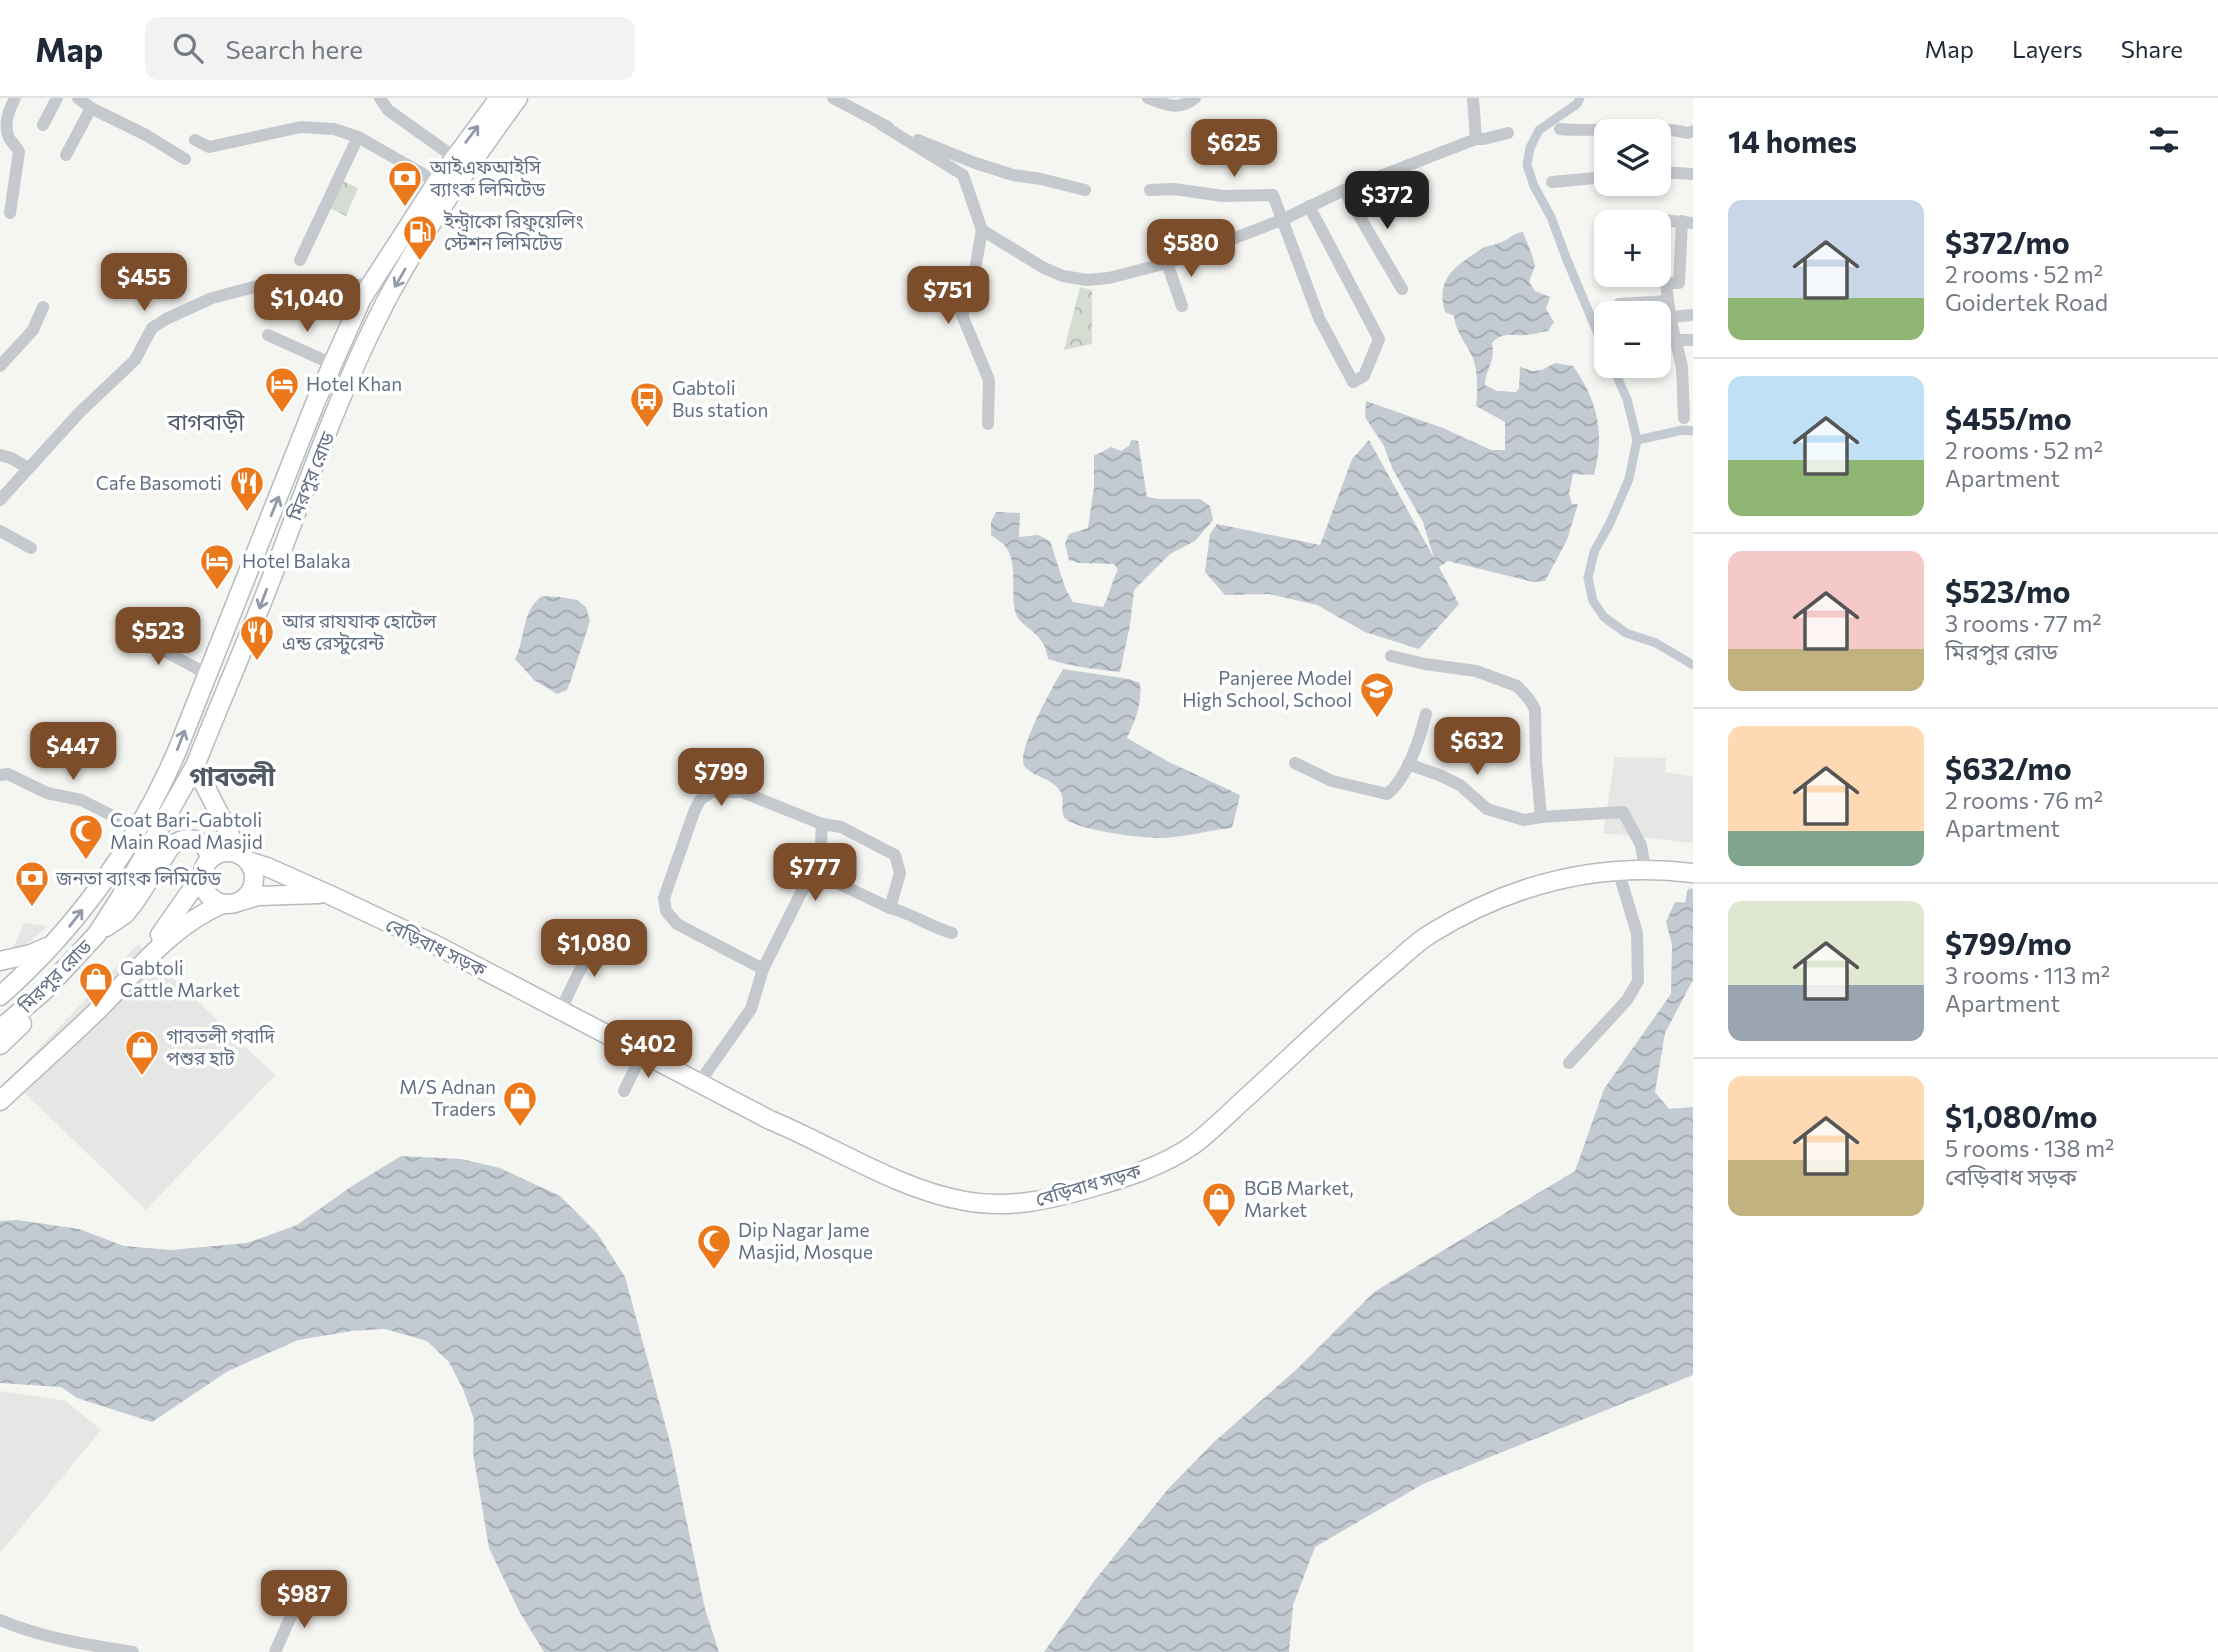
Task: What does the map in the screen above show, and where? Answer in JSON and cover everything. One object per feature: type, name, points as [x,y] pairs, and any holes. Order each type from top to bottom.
[{"type":"highway","name":"মিরপুর রোড","points":[[0,996],[55,943],[88,902],[137,828],[167,774],[332,364],[368,286],[437,181],[499,98]]},
{"type":"highway","name":"মিরপুর রোড","points":[[0,1029],[45,989],[97,934],[195,766],[368,338],[428,228],[518,98]]},
{"type":"highway","points":[[0,1101],[98,1010],[183,925],[222,904],[241,901],[252,887],[252,869],[195,766]]},
{"type":"highway","points":[[97,934],[125,914],[171,846],[178,840],[192,839],[200,842],[209,853],[204,890],[222,904]]},
{"type":"highway","points":[[0,1091],[141,958],[206,867],[224,853],[244,858]]},
{"type":"highway","name":"বেড়িবাধ সড়ক","points":[[244,858],[436,945],[642,1054],[876,1170],[964,1201],[985,1203],[1052,1200],[1124,1178],[1192,1146],[1355,997],[1429,935],[1494,900],[1567,876],[1645,869],[1693,873]]},
{"type":"highway","name":"বেড়িবাধ সড়ক","points":[[241,901],[258,896],[330,895]]},
{"type":"highway","points":[[0,961],[31,954],[55,943]]},
{"type":"highway","points":[[0,1008],[39,968],[55,943]]},
{"type":"highway","points":[[0,1045],[31,1013],[45,989]]},
{"type":"street","points":[[10,213],[19,152],[9,138],[7,118],[15,98]]},
{"type":"street","points":[[43,125],[57,98]]},
{"type":"street","points":[[78,98],[91,108],[146,135],[185,159]]},
{"type":"street","points":[[380,98],[388,110],[454,157]]},
{"type":"street","points":[[833,98],[963,175],[982,230],[972,287],[962,316],[989,380],[988,424]]},
{"type":"street","points":[[1148,98],[1174,106],[1188,103],[1195,98]]},
{"type":"street","points":[[1473,98],[1476,139]]},
{"type":"street","points":[[66,155],[91,108]]},
{"type":"street","points":[[882,125],[1013,176],[1085,190]]},
{"type":"street","points":[[195,140],[209,147],[301,127],[334,129],[358,137],[437,181]]},
{"type":"street","points":[[1560,129],[1589,132],[1633,127],[1693,131]]},
{"type":"street","points":[[982,230],[1044,268],[1063,276],[1087,280],[1109,278],[1167,263],[1284,219],[1344,190],[1476,139],[1508,133]]},
{"type":"street","points":[[300,260],[358,137]]},
{"type":"street","points":[[1671,173],[1693,174]]},
{"type":"street","points":[[1552,182],[1594,178]]},
{"type":"street","points":[[1150,190],[1174,189],[1223,196],[1273,195],[1319,318],[1353,382],[1364,376],[1379,340],[1309,206]]},
{"type":"street","points":[[1344,190],[1402,289]]},
{"type":"street","points":[[1656,301],[1668,300],[1666,284],[1679,283],[1688,222]]},
{"type":"street","points":[[1167,263],[1182,306]]},
{"type":"street","points":[[0,500],[79,413],[135,360],[152,328],[166,318],[212,298],[258,286],[315,281],[368,286]]},
{"type":"street","points":[[0,366],[33,330],[43,307]]},
{"type":"street","points":[[1671,317],[1693,315]]},
{"type":"street","points":[[1671,320],[1682,367],[1684,418]]},
{"type":"street","points":[[268,335],[332,364]]},
{"type":"street","points":[[1677,340],[1693,340]]},
{"type":"street","points":[[0,455],[28,468]]},
{"type":"street","points":[[0,531],[31,548]]},
{"type":"street","points":[[138,628],[148,642],[207,674]]},
{"type":"street","points":[[1391,656],[1476,671],[1517,685],[1535,709],[1541,817]]},
{"type":"street","points":[[1295,763],[1332,781],[1387,794],[1408,764],[1418,743],[1426,714]]},
{"type":"street","points":[[1408,764],[1460,785],[1487,809],[1524,820],[1623,812],[1641,845],[1645,869]]},
{"type":"street","points":[[0,775],[8,774],[47,793],[81,800],[137,828]]},
{"type":"street","points":[[763,970],[677,924],[666,911],[664,898],[694,812],[701,800],[711,792],[742,792],[822,824],[841,827],[895,855],[900,873],[890,908]]},
{"type":"street","points":[[699,1083],[751,1009],[763,970],[812,871],[821,844],[822,824]]},
{"type":"street","points":[[1569,1063],[1627,1000],[1638,981],[1637,933],[1618,870]]},
{"type":"street","points":[[812,871],[933,928],[952,933]]},
{"type":"street","points":[[561,1009],[579,972],[603,934]]},
{"type":"street","points":[[624,1091],[642,1054]]},
{"type":"street","points":[[275,1652],[300,1596]]},
{"type":"street","points":[[0,1620],[28,1631],[133,1652]]},
{"type":"shaded area","points":[[1615,757],[1666,758],[1665,772],[1693,777],[1693,843],[1603,833]]},
{"type":"shaded area","points":[[24,923],[48,926],[17,953],[13,948]]},
{"type":"shaded area","name":"গাবতলী গবাদি পশুর হাট","points":[[138,944],[275,1075],[146,1210],[10,1079]]},
{"type":"shaded area","points":[[0,1391],[66,1401],[101,1430],[0,1553]]},
{"type":"green space","points":[[343,181],[358,188],[346,216],[330,208]]},
{"type":"green space","points":[[1080,287],[1092,290],[1092,344],[1064,350]]},
{"type":"water","points":[[1523,232],[1535,266],[1529,282],[1535,291],[1550,297],[1546,309],[1554,322],[1548,331],[1506,335],[1495,340],[1492,343],[1493,356],[1485,385],[1497,391],[1516,392],[1519,388],[1520,367],[1532,371],[1542,370],[1555,363],[1573,366],[1594,405],[1599,432],[1594,475],[1573,474],[1569,494],[1572,504],[1578,504],[1567,540],[1545,581],[1533,582],[1448,561],[1439,567],[1459,604],[1419,649],[1365,632],[1317,605],[1269,594],[1225,595],[1205,572],[1210,534],[1217,524],[1320,545],[1352,459],[1369,440],[1434,558],[1423,522],[1393,470],[1384,446],[1365,417],[1366,401],[1443,428],[1491,450],[1505,450],[1505,422],[1476,406],[1477,381],[1474,361],[1454,316],[1445,312],[1443,290],[1450,273],[1465,260],[1483,248]]},
{"type":"water","points":[[1131,440],[1138,441],[1147,497],[1200,499],[1210,506],[1213,520],[1195,541],[1170,554],[1134,590],[1120,672],[1048,659],[1042,642],[1015,611],[1011,559],[1004,545],[991,535],[991,522],[996,512],[1020,513],[1019,537],[1038,535],[1050,541],[1066,590],[1073,602],[1103,607],[1118,570],[1114,564],[1079,563],[1069,560],[1065,544],[1069,534],[1088,528],[1094,487],[1094,456],[1111,447],[1121,451],[1129,446]]},
{"type":"water","points":[[542,596],[577,600],[586,607],[590,621],[567,690],[557,694],[534,680],[515,659],[530,609]]},
{"type":"water","points":[[1063,669],[1140,683],[1138,711],[1127,738],[1169,762],[1238,794],[1240,796],[1232,828],[1154,838],[1095,830],[1070,822],[1064,817],[1060,791],[1025,767],[1023,760],[1037,718]]},
{"type":"water","points":[[1675,902],[1693,903],[1693,980],[1665,1033],[1655,1092],[1669,1109],[1693,1107],[1693,1375],[1423,1484],[1315,1547],[1293,1605],[1289,1652],[1044,1652],[1095,1580],[1168,1489],[1214,1442],[1298,1368],[1374,1292],[1575,1171],[1604,1089],[1671,994],[1672,944],[1666,922]]},
{"type":"water","points":[[401,1156],[461,1159],[500,1168],[560,1196],[597,1233],[625,1277],[670,1442],[705,1609],[719,1652],[544,1652],[519,1611],[489,1548],[473,1453],[474,1419],[463,1389],[449,1362],[427,1341],[385,1329],[351,1331],[298,1340],[228,1371],[152,1422],[77,1398],[61,1387],[0,1383],[0,1221],[17,1220],[79,1229],[124,1246],[171,1250],[247,1243],[297,1225]]},
{"type":"waterway","points":[[1580,98],[1577,104],[1539,130],[1530,148],[1527,165],[1594,324]]},
{"type":"waterway","points":[[1617,378],[1627,399],[1637,440],[1629,479],[1594,552],[1588,578],[1593,601],[1604,617],[1626,633],[1656,643],[1693,665]]},
{"type":"waterway","points":[[1637,440],[1683,430],[1693,431]]},
{"type":"waterway","points":[[1690,902],[1691,893]]},
{"type":"place","name":"আইএফআইসি ব্যাংক লিমিটেড","points":[[405,208]]},
{"type":"place","name":"ইন্ট্রাকো রিফুয়েলিং স্টেশন লিমিটেড","points":[[420,262]]},
{"type":"place","name":"Hotel Khan","points":[[282,414]]},
{"type":"place","name":"Gabtoli Bus station","points":[[647,429]]},
{"type":"place","name":"Cafe Basomoti","points":[[247,513]]},
{"type":"place","name":"Hotel Balaka","points":[[217,591]]},
{"type":"place","name":"আর রাযযাক হোটেল এন্ড রেস্টুরেন্ট","points":[[257,662]]},
{"type":"place","name":"Panjeree Model High School, School","points":[[1377,719]]},
{"type":"place","name":"Coat Bari-Gabtoli Main Road Masjid","points":[[86,861]]},
{"type":"place","name":"জনতা ব্যাংক লিমিটেড","points":[[32,908]]},
{"type":"place","name":"Gabtoli Cattle Market","points":[[96,1009]]},
{"type":"place","name":"গাবতলী গবাদি পশুর হাট","points":[[142,1077]]},
{"type":"place","name":"M/S Adnan Traders","points":[[520,1128]]},
{"type":"place","name":"BGB Market, Market","points":[[1219,1229]]},
{"type":"place","name":"Dip Nagar Jame Masjid, Mosque","points":[[714,1271]]},
{"type":"district","name":"বাগবাড়ী","points":[[206,422]]},
{"type":"district","name":"গাবতলী","points":[[232,777]]}]
